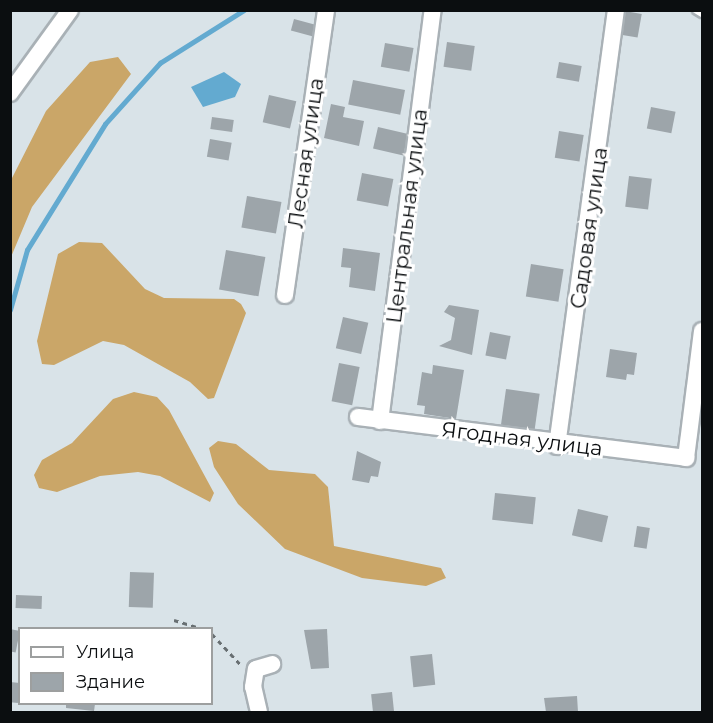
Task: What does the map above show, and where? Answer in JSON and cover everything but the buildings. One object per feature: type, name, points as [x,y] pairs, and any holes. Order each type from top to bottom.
[{"type":"street","points":[[10,93],[70,10]]},
{"type":"street","name":"Лесная улица","points":[[285,295],[326,10]]},
{"type":"street","name":"Центральная улица","points":[[380,421],[433,10]]},
{"type":"street","name":"Садовая улица","points":[[557,446],[616,10]]},
{"type":"street","name":"Ягодная улица","points":[[358,417],[557,446],[686,458],[702,331]]},
{"type":"street","points":[[259,712],[253,687],[256,669],[272,664]]},
{"type":"lane","points":[[697,10],[702,13]]},
{"type":"path","points":[[174,620],[197,627]]},
{"type":"path","points":[[213,635],[237,657],[253,687]]},
{"type":"shaded area","points":[[118,57],[131,74],[32,207],[11,257],[11,180],[46,111],[90,62]]},
{"type":"shaded area","points":[[79,242],[102,243],[145,289],[164,298],[234,299],[241,304],[246,313],[214,398],[208,399],[190,382],[124,345],[103,341],[54,365],[42,364],[37,341],[58,254]]},
{"type":"shaded area","points":[[134,392],[157,397],[169,410],[214,493],[210,502],[160,476],[138,472],[100,476],[57,492],[39,488],[34,475],[42,460],[72,443],[113,399]]},
{"type":"shaded area","points":[[218,441],[236,444],[269,470],[315,474],[328,487],[334,546],[441,568],[446,578],[426,586],[362,578],[285,549],[238,504],[214,467],[209,448]]},
{"type":"water","points":[[224,72],[241,84],[235,97],[203,107],[191,87]]},
{"type":"waterway","points":[[10,310],[27,250],[105,124],[160,63],[244,10]]}]
